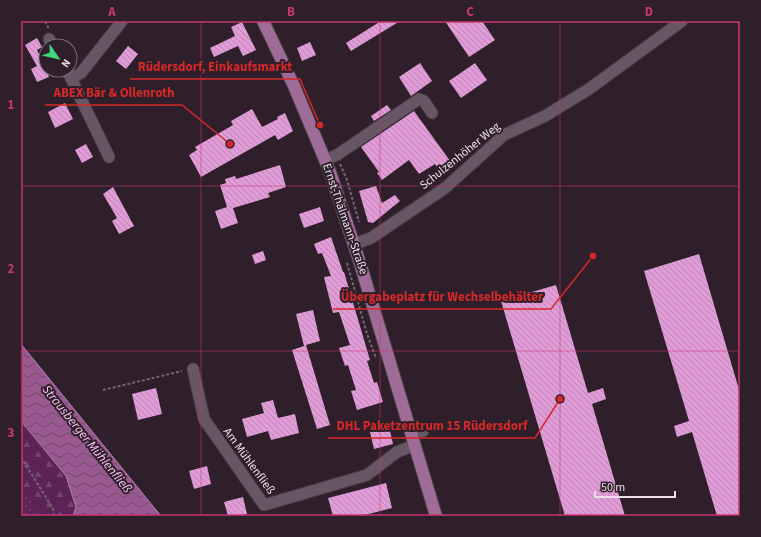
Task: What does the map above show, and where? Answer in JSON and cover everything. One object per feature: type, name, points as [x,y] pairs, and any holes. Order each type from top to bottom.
[{"type":"main road","name":"Ernst-Thälmann-Straße","points":[[263,21],[294,86],[325,160],[354,244],[416,437],[436,516]]},
{"type":"street","points":[[78,73],[81,73],[122,21]]},
{"type":"street","name":"Schulzenhöher Weg","points":[[354,244],[371,238],[445,188],[504,135],[545,116],[589,89],[682,21]]},
{"type":"street","points":[[72,78],[109,157]]},
{"type":"street","points":[[325,160],[337,156],[419,99],[424,101],[432,113]]},
{"type":"street","name":"Am Mühlenfließ","points":[[193,368],[204,419],[264,505],[367,475],[416,437]]},
{"type":"path","points":[[103,390],[193,368]]},
{"type":"path","points":[[21,457],[53,509],[54,516]]},
{"type":"green space","points":[[21,421],[66,476],[77,507],[73,516],[21,516]]},
{"type":"green space","points":[[21,487],[40,516],[21,516]]},
{"type":"water","name":"Strausberger Mühlenfließ","points":[[21,344],[161,516],[73,516],[76,507],[66,476],[21,421]]},
{"type":"building","points":[[381,21],[400,21],[351,51],[346,43]]},
{"type":"building","points":[[445,21],[482,21],[495,40],[469,57]]},
{"type":"building","points":[[242,22],[256,50],[243,56],[238,46],[214,57],[210,48],[235,36],[231,27]]},
{"type":"building","points":[[37,38],[38,78],[47,78],[37,82],[31,69],[37,66],[25,45]]},
{"type":"building","points":[[310,42],[316,55],[302,61],[297,48]]},
{"type":"building","points":[[128,46],[138,54],[126,69],[116,61]]},
{"type":"building","points":[[420,63],[432,81],[411,96],[399,77]]},
{"type":"building","points":[[475,63],[487,80],[461,98],[449,81]]},
{"type":"building","points":[[65,103],[73,119],[55,128],[48,112]]},
{"type":"building","points":[[387,105],[391,110],[374,121],[371,116]]},
{"type":"building","points":[[252,109],[262,127],[278,119],[277,117],[285,113],[293,131],[278,140],[275,135],[201,177],[189,155],[197,150],[195,147],[233,125],[231,121]]},
{"type":"building","points":[[414,111],[453,165],[442,173],[435,164],[419,174],[409,160],[382,180],[377,173],[379,172],[361,147]]},
{"type":"building","points":[[86,144],[93,157],[82,163],[75,150]]},
{"type":"building","points":[[280,165],[286,187],[268,193],[270,197],[233,208],[238,223],[221,229],[215,211],[227,207],[220,185],[226,183],[225,179],[235,176],[236,179]]},
{"type":"building","points":[[376,186],[382,203],[395,195],[400,201],[373,223],[368,222],[359,191]]},
{"type":"building","points":[[113,187],[134,226],[119,234],[112,221],[117,218],[103,194]]},
{"type":"building","points":[[320,207],[324,221],[304,228],[299,214]]},
{"type":"building","points":[[331,237],[344,272],[370,360],[367,361],[374,383],[377,382],[383,402],[357,410],[351,391],[356,390],[348,365],[345,366],[339,348],[350,345],[339,312],[333,313],[324,277],[331,276],[322,253],[318,254],[314,244]]},
{"type":"building","points":[[263,251],[266,260],[255,264],[252,255]]},
{"type":"building","points":[[699,254],[740,393],[740,516],[717,516],[692,432],[677,437],[674,426],[689,421],[644,271]]},
{"type":"building","points":[[556,285],[588,393],[603,388],[606,399],[592,404],[625,516],[565,516],[501,301]]},
{"type":"building","points":[[313,310],[320,341],[306,345],[330,425],[317,429],[292,350],[304,346],[296,314]]},
{"type":"building","points":[[156,388],[162,414],[138,420],[132,394]]},
{"type":"building","points":[[273,400],[278,418],[295,414],[299,433],[271,440],[268,431],[247,437],[242,419],[264,413],[261,403]]},
{"type":"building","points":[[389,427],[393,444],[374,449],[370,432]]},
{"type":"building","points":[[207,466],[211,484],[194,489],[189,471]]},
{"type":"building","points":[[386,483],[392,508],[361,516],[333,516],[328,498]]},
{"type":"building","points":[[243,497],[247,514],[240,516],[228,516],[224,502]]},
{"type":"place","name":"Rüdersdorf, Einkaufsmarkt","points":[[320,125]]},
{"type":"place","name":"ABEX Bär & Ollenroth","points":[[230,144]]},
{"type":"place","name":"Übergabeplatz für Wechselbehälter","points":[[593,256]]},
{"type":"place","name":"DHL Paketzentrum 15 Rüdersdorf","points":[[560,399]]}]
